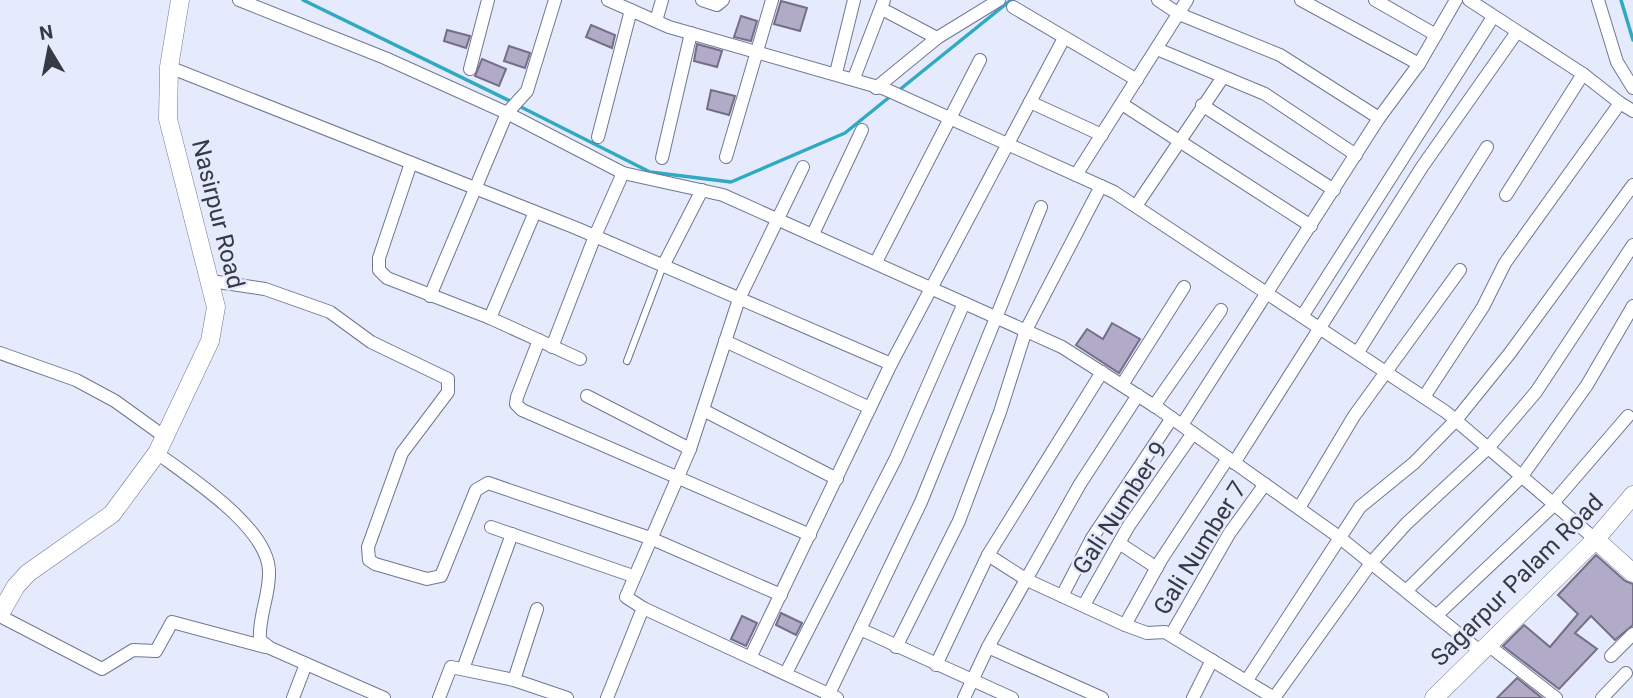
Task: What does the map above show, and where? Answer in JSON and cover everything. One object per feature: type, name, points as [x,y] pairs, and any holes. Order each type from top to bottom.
[{"type":"street","name":"Nasirpur Road","points":[[0,615],[16,586],[29,573],[112,514],[157,453],[210,341],[216,307],[168,119],[169,67],[180,0]]},
{"type":"street","points":[[239,0],[509,109],[623,173],[723,195],[1062,347],[1194,433],[1339,537],[1437,615],[1556,698]]},
{"type":"street","points":[[470,69],[488,0]]},
{"type":"street","points":[[430,296],[509,109],[524,96],[555,0]]},
{"type":"street","points":[[610,0],[691,33],[854,78],[901,96],[1101,186],[1303,315],[1456,420],[1632,571]]},
{"type":"street","points":[[656,21],[662,0]]},
{"type":"street","points":[[702,0],[718,5],[723,0]]},
{"type":"street","points":[[726,157],[772,0]]},
{"type":"street","points":[[836,73],[855,0]]},
{"type":"street","points":[[880,88],[937,38],[999,0]]},
{"type":"street","points":[[1158,0],[1180,14],[1280,55],[1379,118]]},
{"type":"street","points":[[1076,175],[1187,0]]},
{"type":"street","points":[[1301,0],[1419,64]]},
{"type":"street","points":[[1375,0],[1436,35]]},
{"type":"street","points":[[1062,596],[1092,538],[1269,293],[1379,118],[1419,64],[1456,0]]},
{"type":"street","points":[[1469,0],[1583,74],[1633,111]]},
{"type":"street","points":[[1598,0],[1618,62],[1633,88]]},
{"type":"street","points":[[854,78],[883,5],[937,38]]},
{"type":"street","points":[[1013,7],[1137,80]]},
{"type":"street","points":[[598,137],[631,10]]},
{"type":"street","points":[[1303,315],[1493,17]]},
{"type":"street","points":[[1125,625],[1157,568],[1321,328],[1422,167],[1517,32]]},
{"type":"street","points":[[662,158],[691,33]]},
{"type":"street","points":[[751,656],[891,364],[931,288],[934,289],[1064,37]]},
{"type":"street","points":[[1157,49],[1265,94],[1356,155]]},
{"type":"street","points":[[876,262],[981,60]]},
{"type":"street","points":[[169,67],[594,236],[891,364]]},
{"type":"street","points":[[1506,195],[1583,74]]},
{"type":"street","points":[[1136,206],[1223,76]]},
{"type":"street","points":[[1030,102],[1102,135]]},
{"type":"street","points":[[1424,397],[1483,307],[1505,264],[1620,103]]},
{"type":"street","points":[[1122,104],[1311,226]]},
{"type":"street","points":[[1202,105],[1334,190]]},
{"type":"street","points":[[813,234],[862,130]]},
{"type":"street","points":[[1358,352],[1487,147]]},
{"type":"street","points":[[411,163],[379,258],[379,270],[387,278],[491,317],[580,359]]},
{"type":"street","points":[[803,167],[739,299],[690,449],[626,597],[642,608],[751,656],[831,697],[860,629],[921,502],[1041,207]]},
{"type":"street","points":[[552,346],[594,236],[623,173]]},
{"type":"street","points":[[1247,680],[1360,507],[1414,463],[1456,420],[1613,215],[1633,184]]},
{"type":"street","points":[[896,647],[959,521],[1000,412],[1026,330],[1101,186]]},
{"type":"street","points":[[663,266],[702,190]]},
{"type":"street","points":[[491,317],[535,212]]},
{"type":"street","points":[[988,555],[1025,579],[1125,625],[1147,633],[1160,631],[1171,635],[1274,698],[1371,564],[1406,524],[1488,448],[1536,392],[1633,245]]},
{"type":"street","points":[[1298,508],[1354,416],[1460,270]]},
{"type":"street","points":[[211,281],[265,289],[330,312],[371,342],[448,379],[448,392],[397,462],[368,548],[369,560],[375,564],[427,579],[441,576],[476,490],[488,483],[650,538],[781,595]]},
{"type":"street","points":[[1122,385],[1184,287]]},
{"type":"street","points":[[786,673],[895,458],[964,303]]},
{"type":"street","points":[[1407,590],[1522,476],[1587,385],[1633,306]]},
{"type":"street","points":[[1154,406],[1221,310]]},
{"type":"street","points":[[539,340],[516,404],[676,478],[810,535]]},
{"type":"street","points":[[725,341],[870,408]]},
{"type":"street","points":[[0,353],[76,380],[115,401],[164,436]]},
{"type":"street","points":[[936,665],[988,555],[1102,372]]},
{"type":"street","points":[[964,698],[1025,579],[1080,484],[1138,395]]},
{"type":"street","points":[[587,396],[690,449]]},
{"type":"street","points":[[703,410],[837,479]]},
{"type":"street","points":[[1437,615],[1554,503],[1628,416]]},
{"type":"street","name":"Gali Number 9","points":[[1084,605],[1119,543],[1194,433]]},
{"type":"street","points":[[157,453],[233,509],[264,555],[269,567],[269,580],[259,633],[260,640],[270,648]]},
{"type":"street","name":"Gali Number 7","points":[[1171,635],[1229,534],[1265,484]]},
{"type":"street","name":"Sagarpur Palam Road","points":[[1434,698],[1595,539],[1633,495]]},
{"type":"street","points":[[491,527],[633,576]]},
{"type":"street","points":[[463,669],[512,534]]},
{"type":"street","points":[[1119,543],[1157,568]]},
{"type":"street","points":[[607,698],[642,608]]},
{"type":"street","points":[[514,680],[537,609]]},
{"type":"street","points":[[0,615],[102,669],[133,650],[156,650],[172,622],[270,648],[384,698]]},
{"type":"street","points":[[860,629],[1013,698]]},
{"type":"street","points":[[1611,656],[1633,634]]},
{"type":"street","points":[[988,647],[1102,698]]},
{"type":"street","points":[[1193,698],[1212,660]]},
{"type":"street","points":[[293,698],[306,664]]},
{"type":"street","points":[[439,698],[447,671],[451,667],[514,680],[567,698]]},
{"type":"street","points":[[1602,698],[1626,673]]},
{"type":"lane","points":[[627,361],[663,266]]},
{"type":"building","points":[[781,1],[807,8],[800,31],[774,24]]},
{"type":"building","points":[[741,16],[757,21],[751,41],[734,37]]},
{"type":"building","points":[[591,25],[615,35],[612,48],[586,37]]},
{"type":"building","points":[[447,30],[470,36],[466,48],[444,41]]},
{"type":"building","points":[[697,44],[722,51],[717,67],[694,61]]},
{"type":"building","points":[[509,46],[530,53],[525,68],[504,61]]},
{"type":"building","points":[[482,59],[506,69],[499,86],[475,76]]},
{"type":"building","points":[[711,90],[735,96],[729,115],[707,109]]},
{"type":"building","points":[[1112,323],[1140,339],[1119,373],[1076,345],[1087,329],[1103,339]]},
{"type":"building","points":[[1596,555],[1625,581],[1633,584],[1633,625],[1615,640],[1591,616],[1575,633],[1597,649],[1559,689],[1503,646],[1524,625],[1550,647],[1578,614],[1558,595]]},
{"type":"building","points":[[781,613],[802,623],[796,635],[776,625]]},
{"type":"building","points":[[742,616],[757,623],[746,646],[731,639]]},
{"type":"building","points":[[1517,678],[1542,698],[1497,698]]},
{"type":"waterway","points":[[303,0],[512,102]]},
{"type":"waterway","points":[[898,91],[1011,0]]},
{"type":"waterway","points":[[1621,0],[1633,40]]},
{"type":"waterway","points":[[519,106],[650,172],[731,182],[845,133],[892,95]]}]
